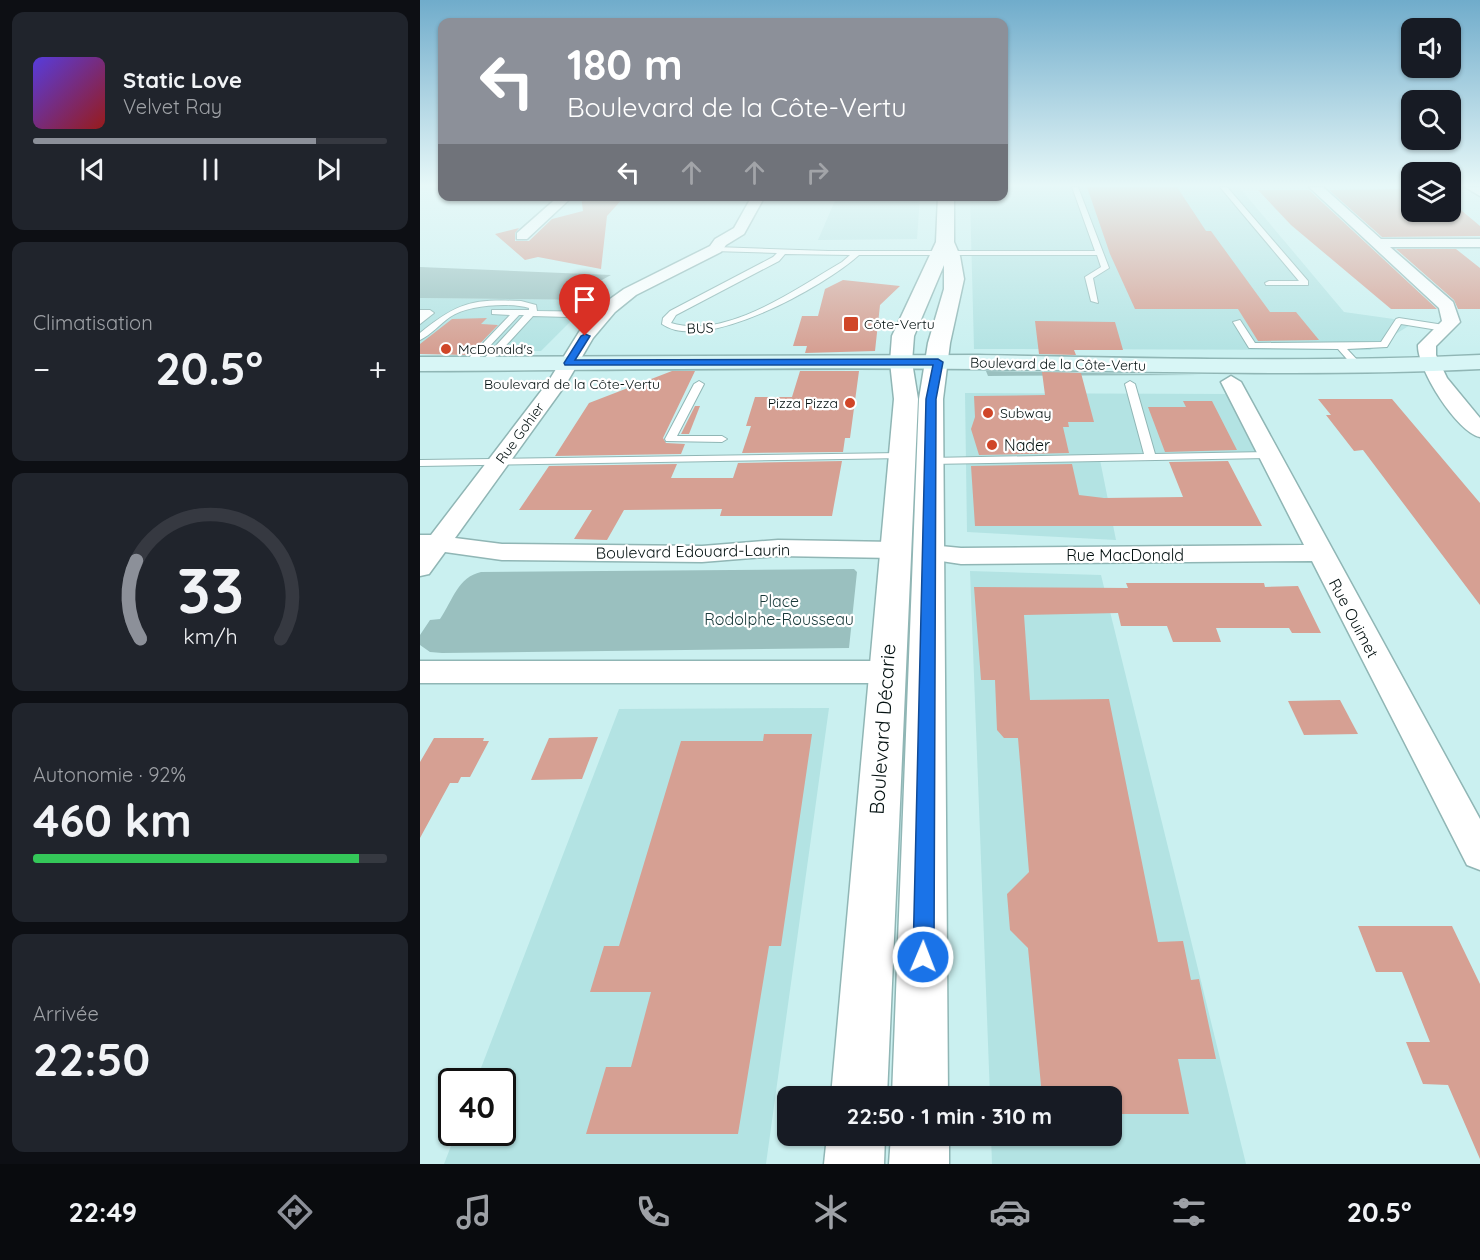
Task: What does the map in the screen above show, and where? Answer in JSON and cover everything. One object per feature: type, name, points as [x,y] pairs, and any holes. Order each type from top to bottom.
[{"type":"main road","name":"Boulevard de la Côte-Vertu","points":[[936,372],[1130,384],[1436,374],[1480,362]]},
{"type":"main road","name":"Boulevard de la Côte-Vertu","points":[[420,364],[568,363],[902,372],[1357,365],[1436,374],[1480,384]]},
{"type":"main road","name":"Boulevard de la Côte-Vertu","points":[[420,384],[699,384],[902,372]]},
{"type":"street","name":"Rue Gohier","points":[[420,568],[429,542],[499,463],[603,315],[630,292],[716,249],[721,241]]},
{"type":"street","points":[[945,241],[945,249]]},
{"type":"street","points":[[1378,243],[1480,243]]},
{"type":"street","points":[[1378,243],[1447,306],[1451,322],[1427,345],[1427,358],[1436,374],[1480,431]]},
{"type":"street","name":"Boulevard Décarie","points":[[859,1086],[886,672],[930,461],[931,399],[940,337],[955,285],[956,265],[945,249]]},
{"type":"street","name":"Boulevard Décarie","points":[[920,1086],[912,552],[902,456],[906,399],[902,372],[905,329],[945,249]]},
{"type":"street","name":"Rue Ouimet","points":[[1231,382],[1480,854]]},
{"type":"street","name":"Boulevard Edouard-Laurin","points":[[429,542],[502,552],[702,554],[778,548],[912,552]]},
{"type":"street","name":"Rue MacDonald","points":[[912,552],[961,556],[1320,554]]},
{"type":"street","points":[[420,672],[886,672]]},
{"type":"street","points":[[854,1164],[855,1146]]},
{"type":"street","points":[[919,1164],[920,1146]]},
{"type":"lane","points":[[1095,301],[1088,280],[1092,274],[1105,268],[1096,241]]},
{"type":"lane","points":[[1269,241],[1305,284],[1269,284]]},
{"type":"lane","points":[[716,249],[857,253],[945,249],[1100,253]]},
{"type":"lane","name":"BUS","points":[[784,250],[776,259],[673,313],[667,318],[666,324],[674,328],[690,329],[727,326],[844,264],[857,253]]},
{"type":"lane","points":[[420,337],[449,312],[469,304],[523,304],[533,307],[529,315],[476,364]]},
{"type":"lane","points":[[420,313],[504,312],[516,315],[603,315]]},
{"type":"lane","points":[[420,321],[430,313]]},
{"type":"lane","points":[[476,364],[516,315]]},
{"type":"lane","points":[[1237,322],[1252,346],[1384,345],[1399,321],[1444,328]]},
{"type":"lane","points":[[1340,346],[1357,365]]},
{"type":"lane","points":[[699,384],[670,439],[722,439]]},
{"type":"lane","points":[[1130,384],[1150,457]]},
{"type":"lane","points":[[930,461],[1268,455]]},
{"type":"lane","points":[[420,463],[902,456]]},
{"type":"shaded area","points":[[971,241],[1285,241],[1344,312],[1415,322],[1370,350],[974,349]]},
{"type":"shaded area","points":[[420,298],[592,300],[541,351],[420,351]]},
{"type":"shaded area","points":[[965,393],[1232,394],[1259,454],[1100,460],[1116,540],[967,532]]},
{"type":"shaded area","points":[[970,571],[1101,575],[1246,1164],[992,1164],[991,1146],[1122,1146],[1122,1086],[990,1086]]},
{"type":"shaded area","points":[[829,708],[766,1164],[444,1164],[451,1146],[516,1146],[516,1068],[481,1068],[619,709]]},
{"type":"green space","points":[[420,267],[611,275],[587,288],[607,289],[592,300],[420,298]]},
{"type":"green space","points":[[986,371],[1202,375],[988,376]]},
{"type":"green space","name":"Place Rodolphe-Rousseau","points":[[854,569],[857,572],[849,648],[442,653],[430,652],[420,645],[420,635],[430,620],[440,619],[461,584],[481,572]]},
{"type":"building","points":[[503,241],[604,241],[601,269],[538,257],[525,260]]},
{"type":"building","points":[[1106,241],[1219,241],[1270,312],[1296,312],[1319,340],[1258,341],[1238,309],[1135,309]]},
{"type":"building","points":[[1310,241],[1364,241],[1437,309],[1391,309]]},
{"type":"building","points":[[1396,249],[1456,249],[1480,268],[1480,309],[1458,309],[1454,300]]},
{"type":"building","points":[[843,280],[900,286],[880,305],[875,351],[805,353],[807,346],[793,346],[802,316],[818,316],[825,289]]},
{"type":"building","points":[[487,318],[481,324],[498,325],[469,355],[420,354],[420,344],[452,319]]},
{"type":"building","points":[[1035,321],[1115,322],[1123,350],[1074,350],[1076,355],[1039,354]]},
{"type":"building","points":[[672,371],[695,371],[663,438],[666,443],[685,444],[681,454],[555,456],[589,403]]},
{"type":"building","points":[[800,371],[859,371],[850,438],[845,438],[843,452],[742,453],[751,426],[746,426],[755,397],[792,397]]},
{"type":"building","points":[[1042,372],[1081,373],[1094,422],[1068,422],[1069,427],[1063,427],[1069,453],[979,455],[971,429],[975,417],[974,396],[1045,395]]},
{"type":"building","points":[[1318,399],[1392,399],[1480,503],[1480,605],[1363,450],[1354,451],[1326,415],[1331,415]]},
{"type":"building","points":[[1183,401],[1212,401],[1237,450],[1165,452],[1148,407],[1186,407]]},
{"type":"building","points":[[695,406],[700,406],[689,434],[681,434]]},
{"type":"building","points":[[842,461],[832,516],[720,516],[722,509],[624,510],[607,540],[574,539],[592,510],[519,510],[549,466],[677,464],[671,478],[733,478],[738,463]]},
{"type":"building","points":[[1228,461],[1262,526],[975,526],[971,466],[1072,464],[1079,495],[1104,498],[1183,497],[1169,462]]},
{"type":"building","points":[[1126,583],[1264,583],[1265,587],[1298,586],[1321,633],[1292,633],[1289,628],[1216,628],[1221,642],[1173,642],[1167,626],[1121,626],[1118,613],[1024,615],[1030,700],[1109,699],[1158,942],[1183,941],[1191,980],[1199,979],[1216,1059],[1178,1059],[1189,1114],[1122,1114],[1122,1086],[1041,1086],[1028,948],[1010,930],[1007,894],[1029,872],[1018,738],[1004,738],[997,730],[995,680],[981,680],[974,587],[1128,588]]},
{"type":"building","points":[[1340,700],[1358,734],[1304,735],[1288,701]]},
{"type":"building","points":[[764,734],[812,734],[781,946],[769,946],[738,1134],[586,1134],[606,1067],[631,1067],[651,992],[590,992],[604,946],[619,946],[681,741],[763,741]]},
{"type":"building","points":[[598,737],[582,779],[531,780],[549,738]]},
{"type":"building","points":[[434,738],[484,738],[483,741],[489,741],[470,777],[461,777],[458,783],[450,783],[420,838],[420,762]]},
{"type":"building","points":[[1358,926],[1452,926],[1480,984],[1480,1159],[1448,1085],[1423,1084],[1406,1042],[1430,1042],[1402,972],[1376,972]]},
{"type":"place","name":"Côte-Vertu","points":[[851,324]]},
{"type":"place","name":"McDonald's","points":[[446,349]]},
{"type":"place","name":"Pizza Pizza","points":[[850,403]]},
{"type":"place","name":"Subway","points":[[988,413]]},
{"type":"place","name":"Nader","points":[[992,445]]},
{"type":"route","points":[[585,336],[568,363],[938,362],[931,399],[923,957]]}]
